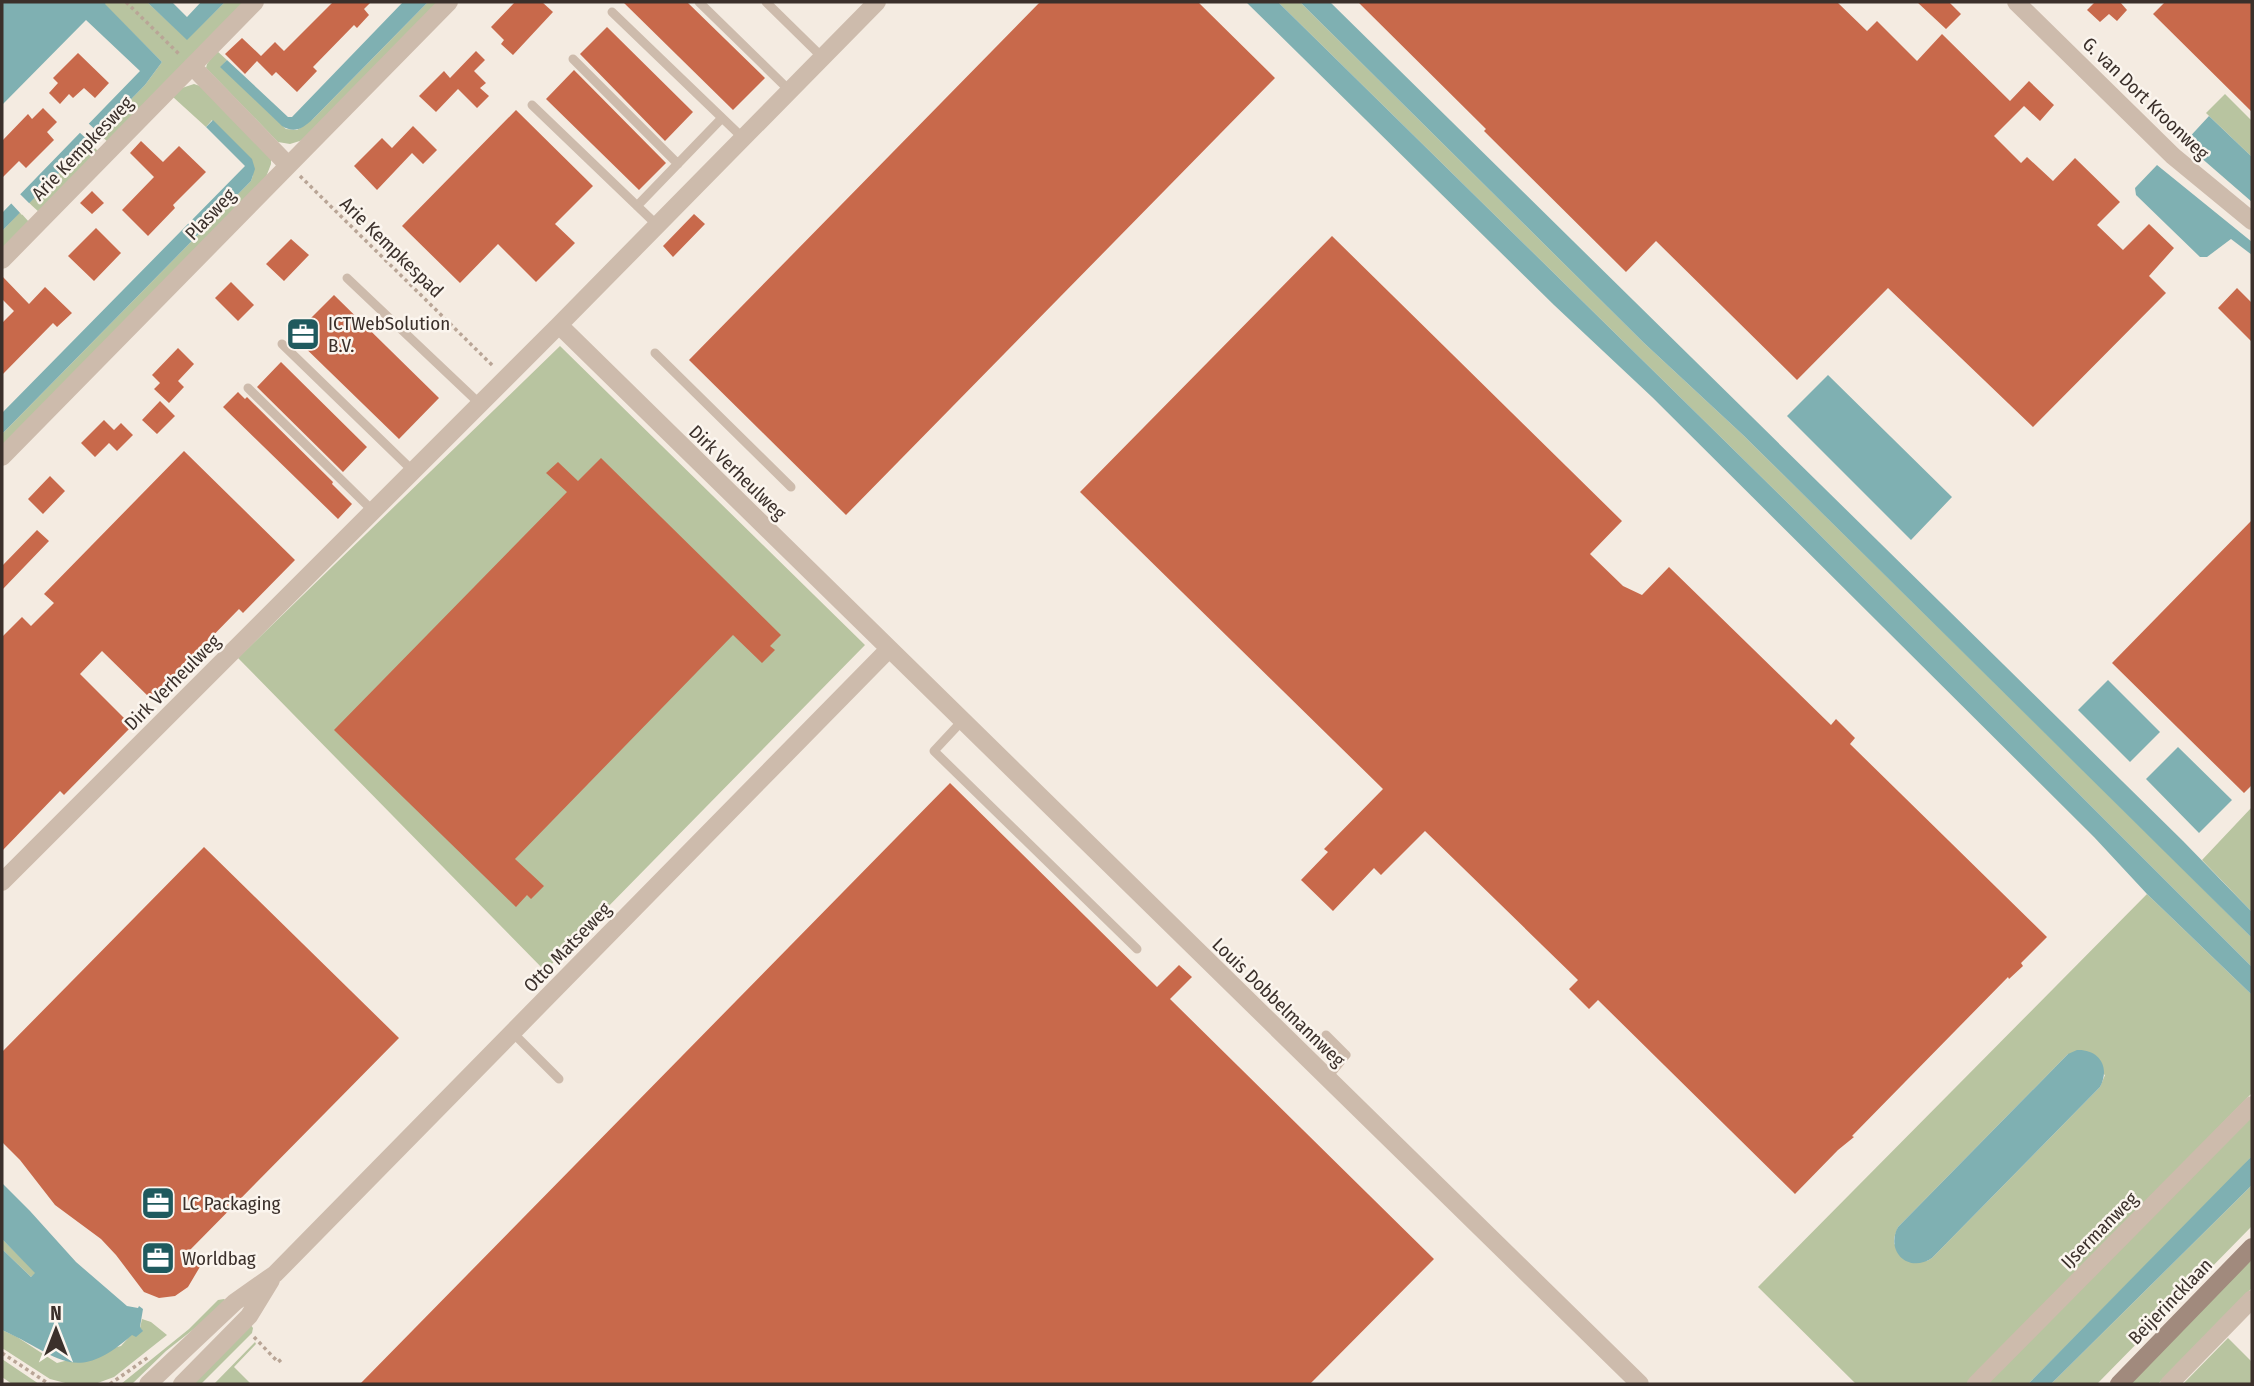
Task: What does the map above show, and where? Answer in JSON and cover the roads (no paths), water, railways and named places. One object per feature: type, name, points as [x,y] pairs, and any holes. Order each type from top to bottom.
[{"type":"main road","name":"Beijerincklaan","points":[[2119,1384],[2252,1247]]},
{"type":"street","name":"Arie Kempkesweg","points":[[2,260],[255,2]]},
{"type":"street","name":"Plasweg","points":[[2,457],[449,2]]},
{"type":"street","name":"Dirk Verheulweg","points":[[2,882],[559,325],[877,2]]},
{"type":"street","name":"G. van Dort Kroonweg","points":[[2016,2],[2173,156],[2252,220]]},
{"type":"street","points":[[191,66],[288,165]]},
{"type":"street","name":"Dirk Verheulweg","points":[[559,325],[888,650]]},
{"type":"street","name":"Louis Dobbelmannweg","points":[[888,650],[1640,1384]]},
{"type":"street","name":"Otto Matseweg","points":[[148,1384],[235,1302],[275,1274],[888,650]]},
{"type":"street","name":"IJsermanweg","points":[[1976,1384],[2252,1105]]},
{"type":"street","name":"Otto Matseweg","points":[[181,1384],[249,1316],[275,1274]]},
{"type":"street","points":[[2169,1384],[2252,1299]]},
{"type":"lane","points":[[699,2],[790,91]]},
{"type":"lane","points":[[766,2],[822,57]]},
{"type":"lane","points":[[612,12],[743,138]]},
{"type":"lane","points":[[573,59],[678,164]]},
{"type":"lane","points":[[532,105],[657,225]]},
{"type":"lane","points":[[637,206],[722,118]]},
{"type":"lane","points":[[347,278],[480,404]]},
{"type":"lane","points":[[282,344],[413,471]]},
{"type":"lane","points":[[655,353],[791,487]]},
{"type":"lane","points":[[248,388],[373,511]]},
{"type":"lane","points":[[962,721],[934,751],[1137,949]]},
{"type":"lane","points":[[512,1032],[559,1079]]},
{"type":"lane","points":[[1326,1035],[1346,1055],[1327,1078]]},
{"type":"water","points":[[2,2],[106,2],[162,62],[145,85],[2,231],[2,213],[140,71],[86,20],[2,105]]},
{"type":"water","points":[[147,2],[172,2],[187,17],[201,2],[225,2],[187,40]]},
{"type":"water","points":[[403,2],[428,2],[313,119],[299,129],[291,130],[282,126],[220,67],[227,60],[288,117],[292,117]]},
{"type":"water","points":[[1246,2],[1278,2],[1796,511],[2252,967],[2252,995],[2147,894],[2094,837],[1652,397],[1554,305]]},
{"type":"water","points":[[1300,2],[1330,2],[2183,841],[2252,912],[2252,938],[1743,435],[1644,343]]},
{"type":"water","points":[[2209,116],[2252,157],[2252,202],[2184,143]]},
{"type":"water","points":[[213,120],[252,159],[255,169],[251,181],[2,434],[2,413],[245,166],[206,127]]},
{"type":"water","points":[[2157,165],[2252,242],[2252,255],[2231,239],[2207,257],[2200,257],[2136,195],[2135,188]]},
{"type":"water","points":[[1828,375],[1952,497],[1911,540],[1787,416]]},
{"type":"water","points":[[2108,680],[2160,732],[2130,762],[2078,710]]},
{"type":"water","points":[[2178,747],[2232,800],[2199,833],[2146,779]]},
{"type":"water","points":[[2077,1050],[2091,1052],[2100,1060],[2104,1072],[2100,1087],[1932,1258],[1915,1263],[1901,1258],[1894,1244],[1898,1227],[2068,1054]]},
{"type":"water","points":[[2252,1156],[2252,1185],[2051,1384],[2028,1384]]},
{"type":"water","points":[[2,1183],[76,1262],[127,1306],[139,1306],[143,1309],[140,1327],[143,1331],[95,1359],[81,1363],[53,1356],[2,1330],[2,1249],[31,1277],[35,1273],[2,1239]]},
{"type":"place","name":"ICTWebSolution B.V.","points":[[303,334]]},
{"type":"place","name":"LC Packaging","points":[[158,1203]]},
{"type":"place","name":"Worldbag","points":[[158,1258]]}]
